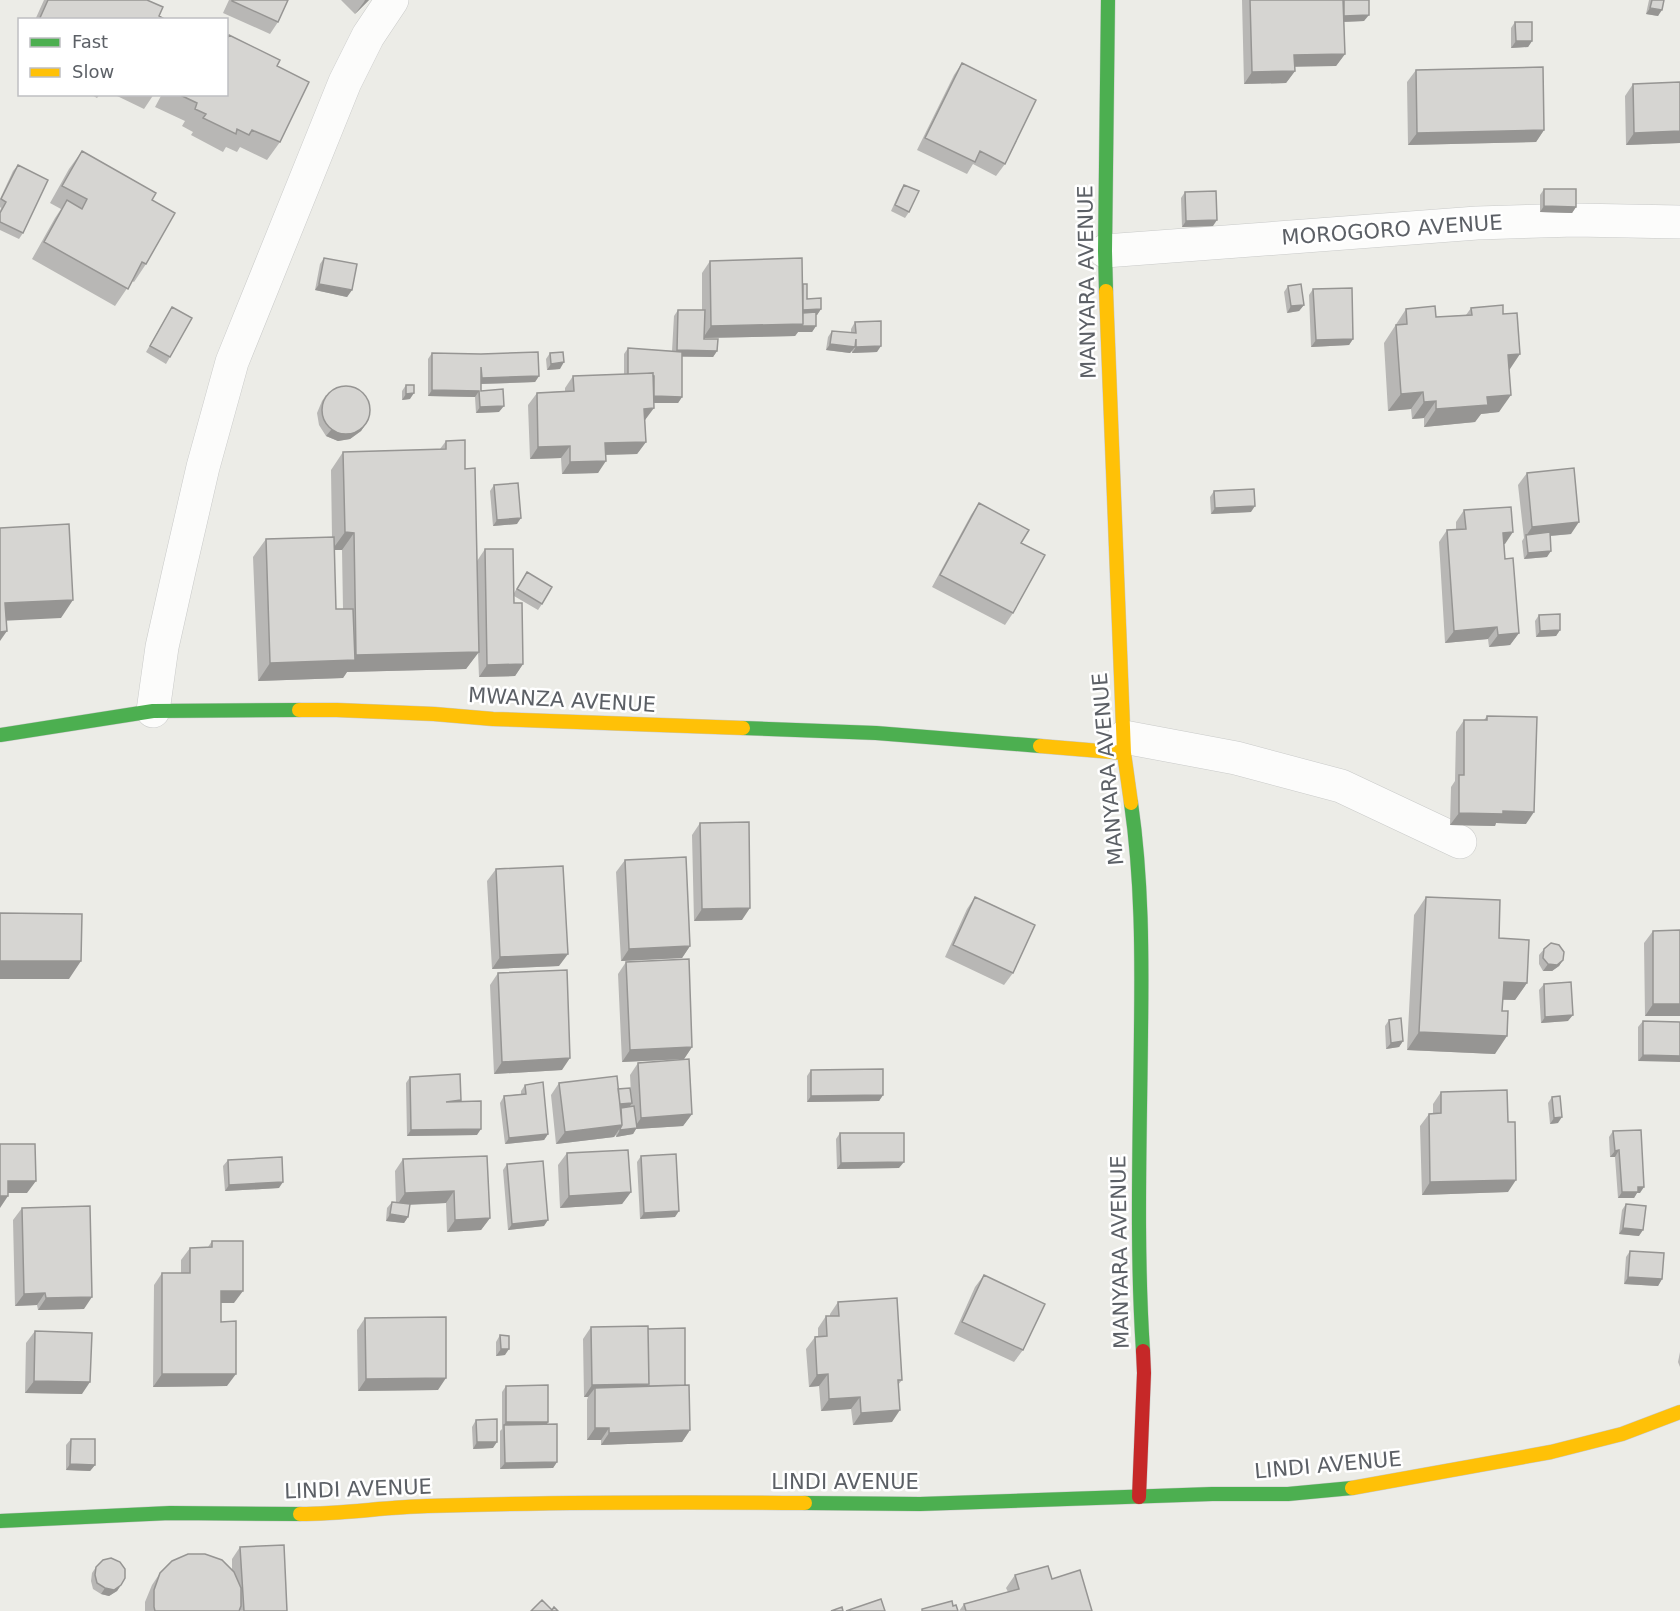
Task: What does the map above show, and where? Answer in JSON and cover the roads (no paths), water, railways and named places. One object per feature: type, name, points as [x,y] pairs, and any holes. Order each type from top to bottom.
[{"type":"street","points":[[153,711],[162,647],[179,571],[203,467],[232,362],[345,82],[368,36],[393,0]]},
{"type":"street","name":"MANYARA AVENUE","points":[[1108,0],[1105,251],[1114,526],[1124,745],[1138,850],[1142,948],[1139,1289],[1144,1373],[1138,1497]]},
{"type":"street","name":"MOROGORO AVENUE","points":[[1105,251],[1477,223],[1575,220],[1680,222]]},
{"type":"street","name":"MWANZA AVENUE","points":[[0,735],[153,711],[337,710],[493,719],[1124,745]]},
{"type":"street","points":[[1124,745],[1236,758],[1341,786],[1461,843]]},
{"type":"street","name":"LINDI AVENUE","points":[[0,1521],[170,1512],[328,1514],[449,1506],[663,1502],[920,1504],[1212,1494],[1288,1494],[1353,1488],[1551,1452],[1622,1434],[1680,1412]]}]
